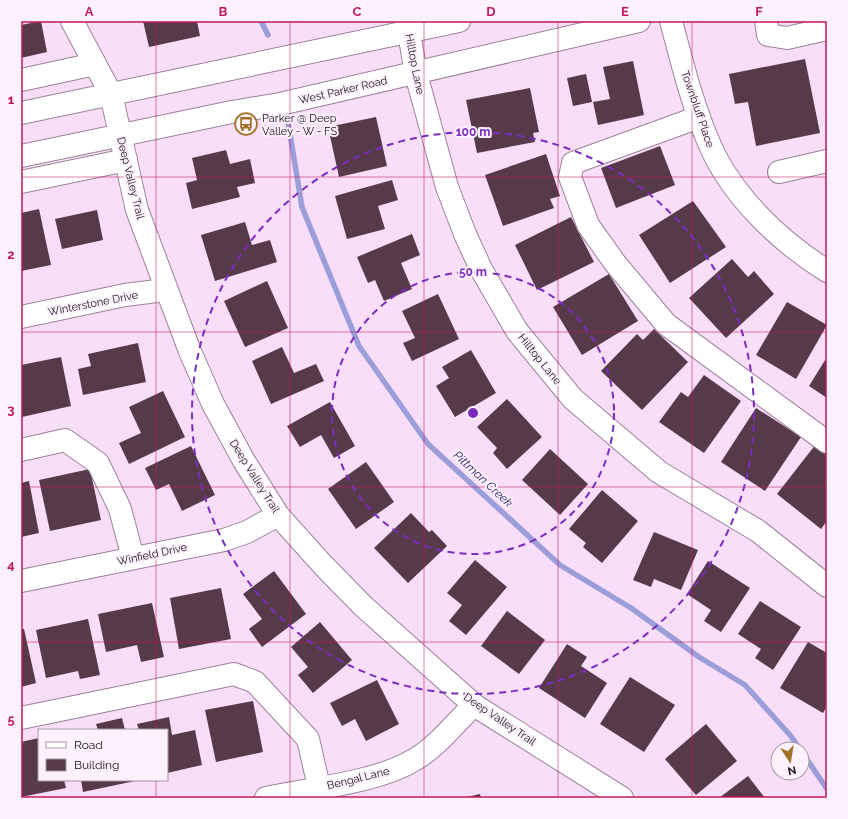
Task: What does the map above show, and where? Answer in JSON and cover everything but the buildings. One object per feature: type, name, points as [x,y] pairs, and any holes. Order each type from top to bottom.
[{"type":"street","name":"Deep Valley Trail","points":[[72,21],[111,94],[137,210],[165,290],[213,404],[244,461],[278,514],[322,564],[363,606],[474,705],[622,798]]},
{"type":"street","points":[[21,113],[111,94],[408,26],[459,21]]},
{"type":"street","name":"West Parker Road","points":[[21,156],[232,112],[280,104],[416,74],[639,21]]},
{"type":"street","name":"Townbluff Place","points":[[671,21],[699,117],[709,144],[727,178],[750,208],[776,232],[827,271]]},
{"type":"street","points":[[766,21],[768,34],[787,38],[826,32]]},
{"type":"street","name":"Hilltop Lane","points":[[408,26],[416,74],[447,187],[464,234],[481,269],[517,331],[573,399],[659,472],[758,531],[827,586]]},
{"type":"street","points":[[21,80],[95,64]]},
{"type":"street","points":[[699,117],[573,163],[570,177],[588,225],[615,263],[666,324],[827,442]]},
{"type":"street","points":[[21,182],[126,160]]},
{"type":"street","points":[[779,172],[827,161]]},
{"type":"street","name":"Winterstone Drive","points":[[21,317],[125,295],[165,290]]},
{"type":"street","points":[[21,450],[65,440],[98,463],[120,509],[133,558]]},
{"type":"street","name":"Winfield Drive","points":[[21,581],[224,540],[246,532],[278,514]]},
{"type":"street","points":[[21,718],[234,674],[255,682],[308,739],[319,787]]},
{"type":"street","name":"Bengal Lane","points":[[266,798],[389,771],[414,760],[437,741],[474,705]]},
{"type":"waterway","name":"Pittman Creek","points":[[261,21],[268,35]]},
{"type":"waterway","name":"Pittman Creek","points":[[288,122],[302,207],[359,346],[428,444],[560,565],[631,608],[699,657],[745,685],[794,741]]},
{"type":"waterway","name":"Pittman Creek","points":[[810,764],[827,789]]},
{"type":"place","name":"Parker @ Deep Valley - W - FS","points":[[246,124]]}]
